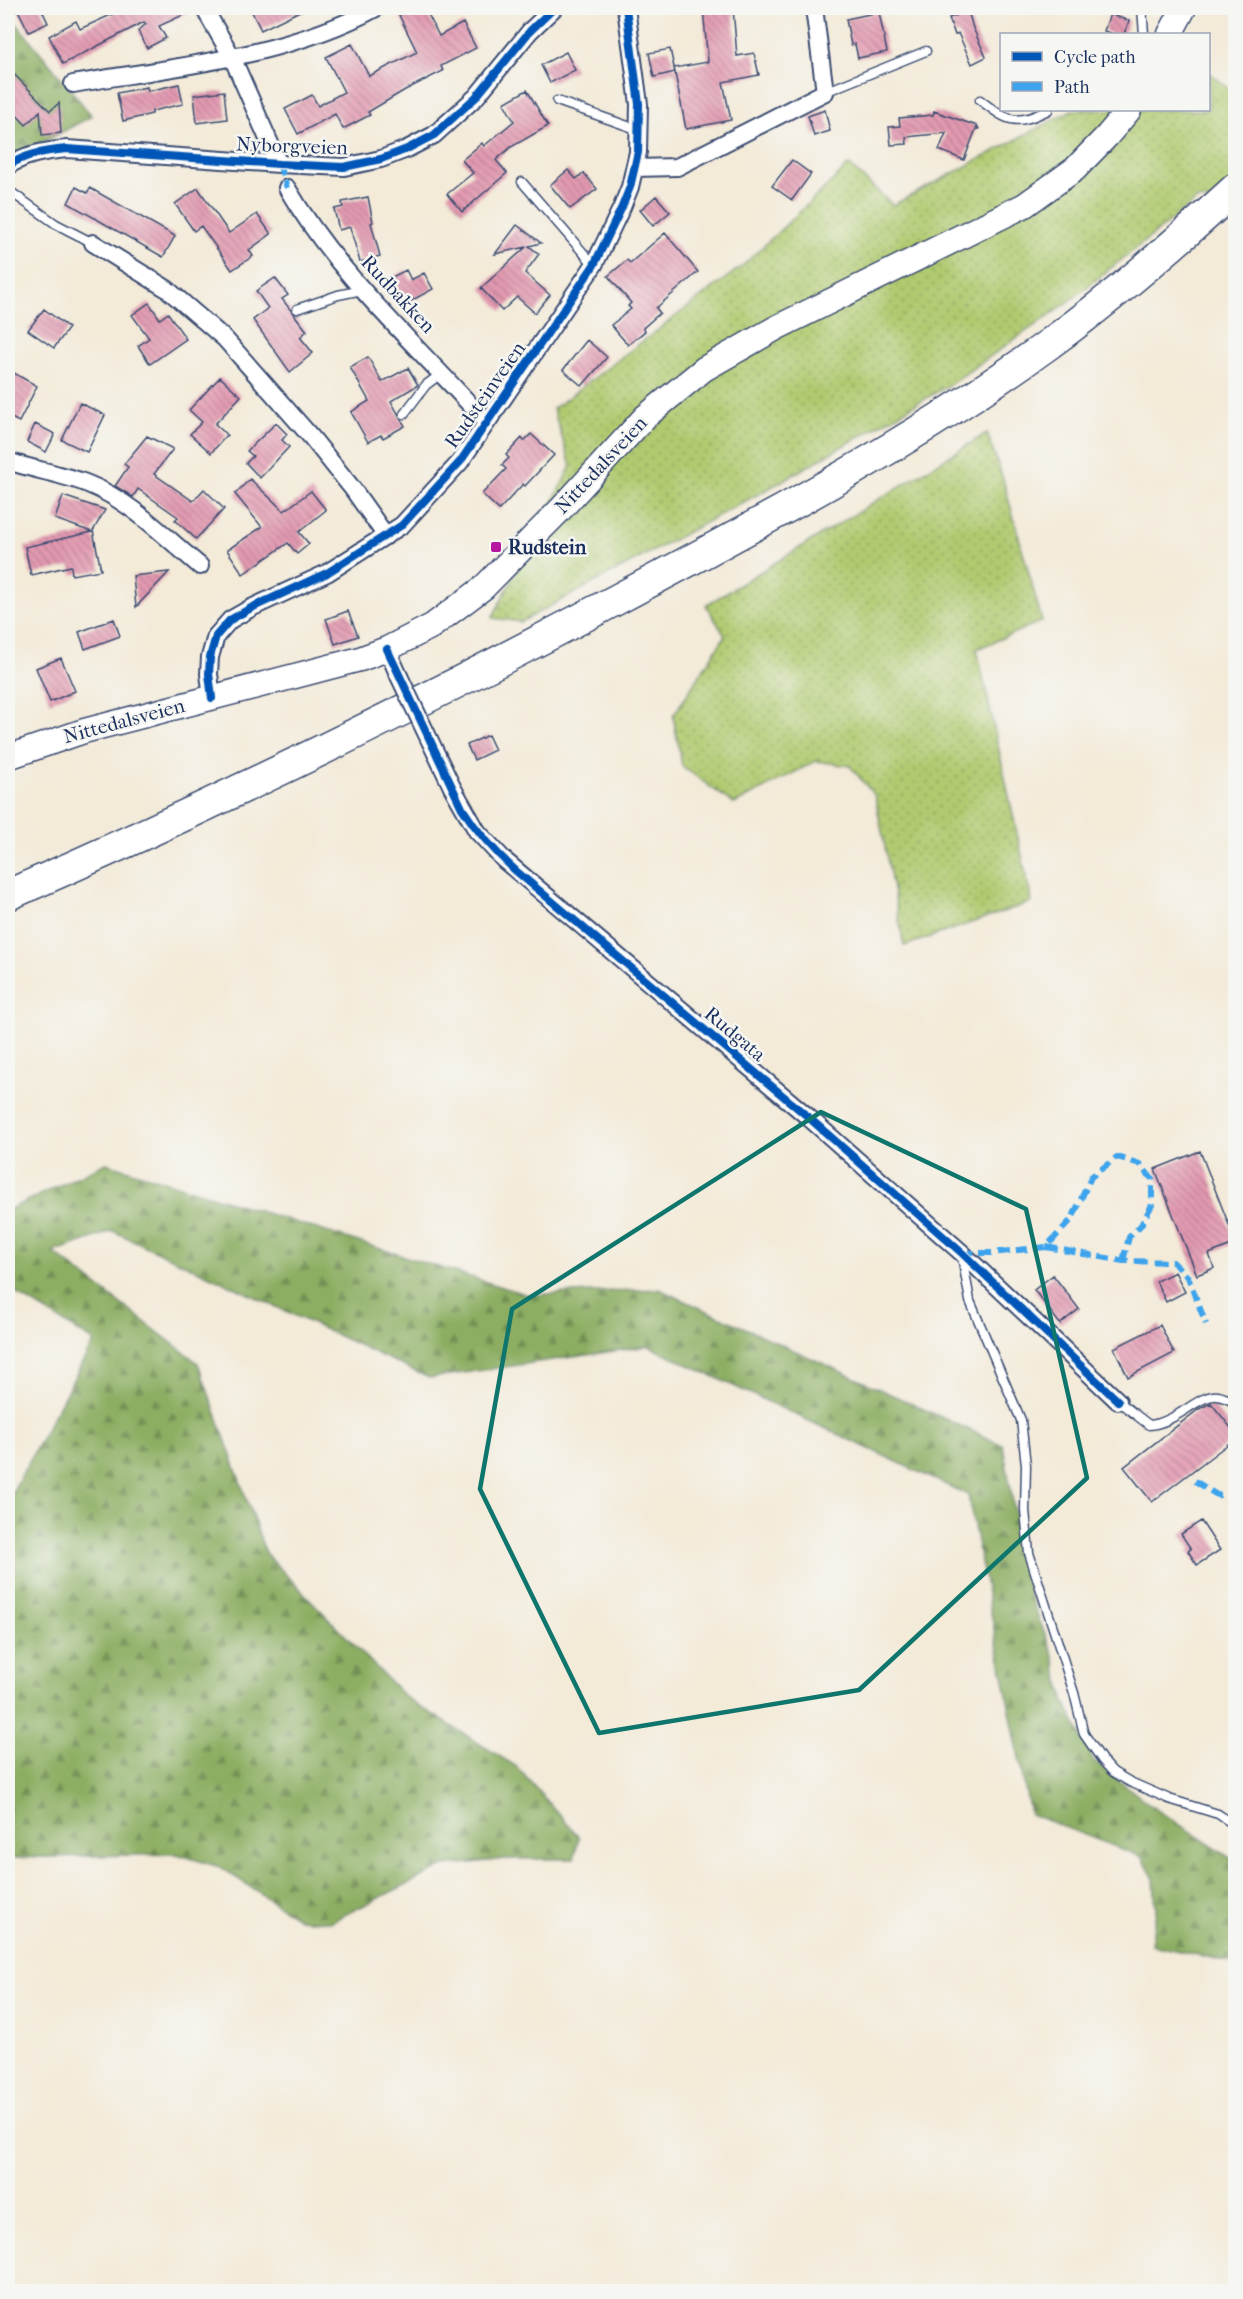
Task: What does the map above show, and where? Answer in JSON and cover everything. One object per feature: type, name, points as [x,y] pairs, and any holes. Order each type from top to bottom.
[{"type":"highway","points":[[8,895],[269,775],[443,690],[707,552],[820,489],[946,412],[1045,346],[1167,250],[1236,188]]},
{"type":"highway","points":[[8,913],[184,835],[439,712],[633,611],[829,504],[955,427],[1055,360],[1138,297],[1236,212]]},
{"type":"main road","points":[[1171,33],[1184,8]]},
{"type":"main road","name":"Nittedalsveien","points":[[8,757],[59,738],[330,668],[387,649],[432,626],[483,588],[560,510],[645,417],[704,369],[776,328],[1025,205],[1075,169],[1128,111]]},
{"type":"street","points":[[204,8],[232,57],[279,165]]},
{"type":"street","points":[[73,84],[232,57],[323,33],[376,8]]},
{"type":"street","name":"Nyborgveien","points":[[8,166],[15,161],[41,152],[67,148],[279,165],[344,167],[381,159],[434,135],[476,97],[530,31],[554,8]]},
{"type":"street","name":"Rudsteinveien","points":[[212,698],[208,674],[210,657],[216,636],[230,620],[327,573],[402,525],[460,462],[594,265],[622,207],[635,168],[639,131],[636,82],[626,8]]},
{"type":"street","points":[[635,168],[677,167],[825,93],[814,8]]},
{"type":"street","name":"Rudbakken","points":[[287,188],[306,220],[362,290],[443,373],[486,422]]},
{"type":"street","points":[[93,243],[167,289],[225,339],[312,438],[386,536]]},
{"type":"street","points":[[8,461],[86,483],[106,492],[122,502],[200,566]]},
{"type":"street","name":"Rudgata","points":[[387,649],[452,787],[477,831],[504,860],[798,1109],[962,1253],[1119,1401]]},
{"type":"lane","points":[[1142,8],[1144,33]]},
{"type":"lane","points":[[825,93],[926,51]]},
{"type":"lane","points":[[980,100],[1002,117],[1014,121],[1045,111]]},
{"type":"lane","points":[[557,101],[639,131]]},
{"type":"lane","points":[[522,182],[594,265]]},
{"type":"lane","points":[[8,190],[47,218],[93,243]]},
{"type":"lane","points":[[297,309],[338,295],[362,290]]},
{"type":"lane","points":[[404,414],[426,385],[443,373]]},
{"type":"lane","points":[[962,1253],[963,1273],[970,1301],[1021,1420],[1026,1465],[1025,1510],[1029,1553],[1074,1693],[1084,1734],[1113,1772],[1169,1799],[1218,1814],[1236,1826]]},
{"type":"lane","points":[[1119,1401],[1149,1425],[1158,1425],[1173,1419],[1207,1397],[1216,1395],[1236,1403]]},
{"type":"highlighted area","points":[[821,1112],[1026,1209],[1087,1478],[859,1690],[599,1733],[480,1489],[512,1309]]},
{"type":"green space","points":[[8,13],[92,116],[8,161]]},
{"type":"green space","points":[[1210,73],[1235,94],[1235,205],[1198,199],[1067,303],[949,385],[768,489],[521,622],[492,618],[571,466],[553,409],[742,266],[849,165],[893,205],[1070,111],[1210,111]]},
{"type":"green space","points":[[987,433],[1003,479],[1042,621],[977,649],[1032,902],[904,946],[875,796],[850,766],[816,761],[734,804],[682,766],[673,716],[725,636],[706,605]]},
{"type":"green space","points":[[106,1163],[528,1295],[659,1289],[1003,1445],[1029,1593],[1052,1652],[1065,1702],[1093,1760],[1154,1808],[1235,1861],[1235,1963],[1151,1945],[1156,1911],[1154,1879],[1142,1857],[1030,1814],[968,1495],[648,1346],[429,1378],[113,1231],[53,1252],[198,1363],[266,1554],[405,1697],[517,1767],[579,1837],[574,1859],[505,1859],[444,1866],[330,1922],[299,1919],[220,1867],[177,1854],[8,1858],[8,1500],[94,1341],[8,1288],[8,1210]]},
{"type":"building","points":[[17,8],[41,8],[48,23],[29,32]]},
{"type":"building","points":[[126,8],[194,8],[194,10],[159,26],[166,38],[147,48],[138,31],[146,24],[144,22],[63,64],[49,36],[76,21],[80,29]]},
{"type":"building","points":[[250,8],[306,8],[261,30]]},
{"type":"building","points":[[414,8],[425,8],[439,36],[463,23],[476,48],[441,66],[443,71],[405,90],[368,112],[370,115],[343,129],[335,114],[298,134],[285,109],[312,95],[318,106],[344,92],[326,57],[352,44],[369,76],[417,52],[399,15]]},
{"type":"building","points":[[703,8],[733,8],[737,56],[754,53],[759,75],[723,82],[731,120],[686,129],[674,68],[708,62]]},
{"type":"building","points":[[968,11],[986,57],[972,64],[958,33],[955,35],[949,18]]},
{"type":"building","points":[[879,12],[887,52],[858,58],[855,44],[851,45],[846,19]]},
{"type":"building","points":[[1110,14],[1129,21],[1124,33],[1104,31]]},
{"type":"building","points":[[670,49],[675,72],[654,77],[649,53]]},
{"type":"building","points":[[566,52],[575,70],[550,83],[541,65]]},
{"type":"building","points":[[8,68],[50,111],[59,103],[61,133],[42,135],[40,111],[26,125],[8,106]]},
{"type":"building","points":[[179,84],[183,104],[123,121],[117,93],[147,87],[148,91]]},
{"type":"building","points":[[527,90],[548,126],[511,147],[496,160],[507,173],[462,212],[447,194],[473,173],[462,160],[482,143],[484,146],[514,121],[504,103]]},
{"type":"building","points":[[224,91],[227,119],[197,123],[194,95]]},
{"type":"building","points":[[825,110],[830,131],[814,136],[808,116]]},
{"type":"building","points":[[934,111],[977,126],[979,129],[976,129],[964,160],[939,150],[946,133],[906,137],[907,144],[891,145],[889,127],[900,126],[899,118],[933,115]]},
{"type":"building","points":[[792,160],[811,174],[792,200],[772,186]]},
{"type":"building","points":[[568,170],[576,179],[584,173],[597,189],[570,209],[550,185]]},
{"type":"building","points":[[76,187],[87,193],[90,188],[175,236],[163,257],[68,203]]},
{"type":"building","points":[[198,188],[229,233],[257,214],[271,234],[249,250],[253,256],[232,270],[201,226],[194,231],[175,204]]},
{"type":"building","points":[[656,196],[670,212],[653,226],[640,210]]},
{"type":"building","points":[[368,197],[373,222],[371,223],[380,256],[360,262],[350,227],[339,230],[334,209],[343,207],[342,202]]},
{"type":"building","points":[[517,225],[541,243],[529,246],[539,254],[525,273],[550,295],[535,313],[517,297],[502,311],[481,288],[526,247],[495,254]]},
{"type":"building","points":[[665,233],[698,272],[656,308],[660,313],[643,328],[645,331],[628,345],[611,325],[631,309],[628,306],[631,303],[608,276],[627,260],[630,263]]},
{"type":"building","points":[[406,270],[411,280],[424,273],[433,289],[409,302],[407,297],[398,302],[388,284],[394,281],[392,277]]},
{"type":"building","points":[[275,278],[288,295],[282,299],[307,331],[300,337],[313,353],[290,372],[253,320],[268,308],[256,291]]},
{"type":"building","points":[[149,303],[160,319],[168,313],[186,339],[150,364],[138,346],[149,338],[132,315]]},
{"type":"building","points":[[44,309],[69,328],[54,348],[28,330]]},
{"type":"building","points":[[587,340],[607,357],[582,386],[563,370]]},
{"type":"building","points":[[368,357],[382,382],[408,368],[418,385],[391,401],[405,426],[383,438],[381,435],[368,442],[351,412],[369,401],[350,367]]},
{"type":"building","points":[[12,372],[37,386],[19,422],[8,416],[8,381]]},
{"type":"building","points":[[220,377],[241,396],[215,424],[227,435],[211,453],[190,434],[202,422],[189,410]]},
{"type":"building","points":[[80,403],[105,415],[87,452],[62,440]]},
{"type":"building","points":[[276,423],[287,434],[282,440],[289,447],[260,478],[246,463],[253,456],[247,451]]},
{"type":"building","points":[[35,424],[55,434],[46,452],[27,442]]},
{"type":"building","points":[[531,434],[554,455],[499,510],[482,494],[506,469],[502,465],[509,458],[506,455],[522,438],[524,441]]},
{"type":"building","points":[[147,436],[173,449],[154,474],[193,501],[204,489],[224,509],[196,539],[175,520],[178,517],[138,489],[133,497],[115,486],[128,467],[124,464]]},
{"type":"building","points":[[250,479],[284,511],[311,491],[326,510],[299,532],[309,544],[297,554],[288,543],[243,574],[227,550],[262,527],[235,494]]},
{"type":"building","points":[[63,496],[105,510],[93,531],[101,570],[72,575],[71,566],[31,575],[25,547],[92,532],[55,519]]},
{"type":"building","points":[[169,572],[136,607],[133,576]]},
{"type":"building","points":[[348,611],[358,636],[335,644],[326,619]]},
{"type":"building","points":[[114,619],[120,636],[85,649],[79,632]]},
{"type":"building","points":[[61,658],[75,691],[50,702],[36,668]]},
{"type":"building","points":[[488,735],[495,750],[474,760],[467,745]]},
{"type":"building","points":[[1200,1151],[1236,1243],[1209,1254],[1214,1268],[1197,1275],[1155,1169]]},
{"type":"building","points":[[1175,1272],[1185,1292],[1166,1302],[1156,1281]]},
{"type":"building","points":[[1053,1275],[1079,1309],[1060,1324],[1034,1290]]},
{"type":"building","points":[[1160,1325],[1174,1353],[1128,1377],[1114,1348]]},
{"type":"building","points":[[1211,1403],[1236,1434],[1236,1438],[1152,1502],[1124,1467],[1199,1409]]},
{"type":"building","points":[[1201,1521],[1220,1550],[1197,1565],[1188,1551],[1191,1549],[1181,1534]]},
{"type":"marked path","points":[[279,164],[287,188]]},
{"type":"marked path","points":[[962,1253],[992,1253],[1046,1247],[1072,1219],[1091,1177],[1117,1157],[1140,1164],[1152,1179],[1152,1205],[1141,1225],[1129,1237],[1123,1261]]},
{"type":"marked path","points":[[1046,1247],[1123,1261],[1173,1262],[1188,1277],[1206,1324]]},
{"type":"marked path","points":[[1195,1481],[1217,1495],[1236,1498]]},
{"type":"cycle path","points":[[8,166],[29,156],[67,149],[344,167],[381,159],[434,135],[476,97],[530,31],[554,8]]},
{"type":"cycle path","points":[[212,698],[209,674],[210,657],[216,636],[230,620],[327,573],[402,525],[460,462],[594,265],[630,187],[638,152],[639,104],[626,8]]},
{"type":"cycle path","points":[[387,649],[462,808],[501,857],[807,1116],[962,1253],[1118,1401]]},
{"type":"place","name":"Rudstein","points":[[496,547]]}]
